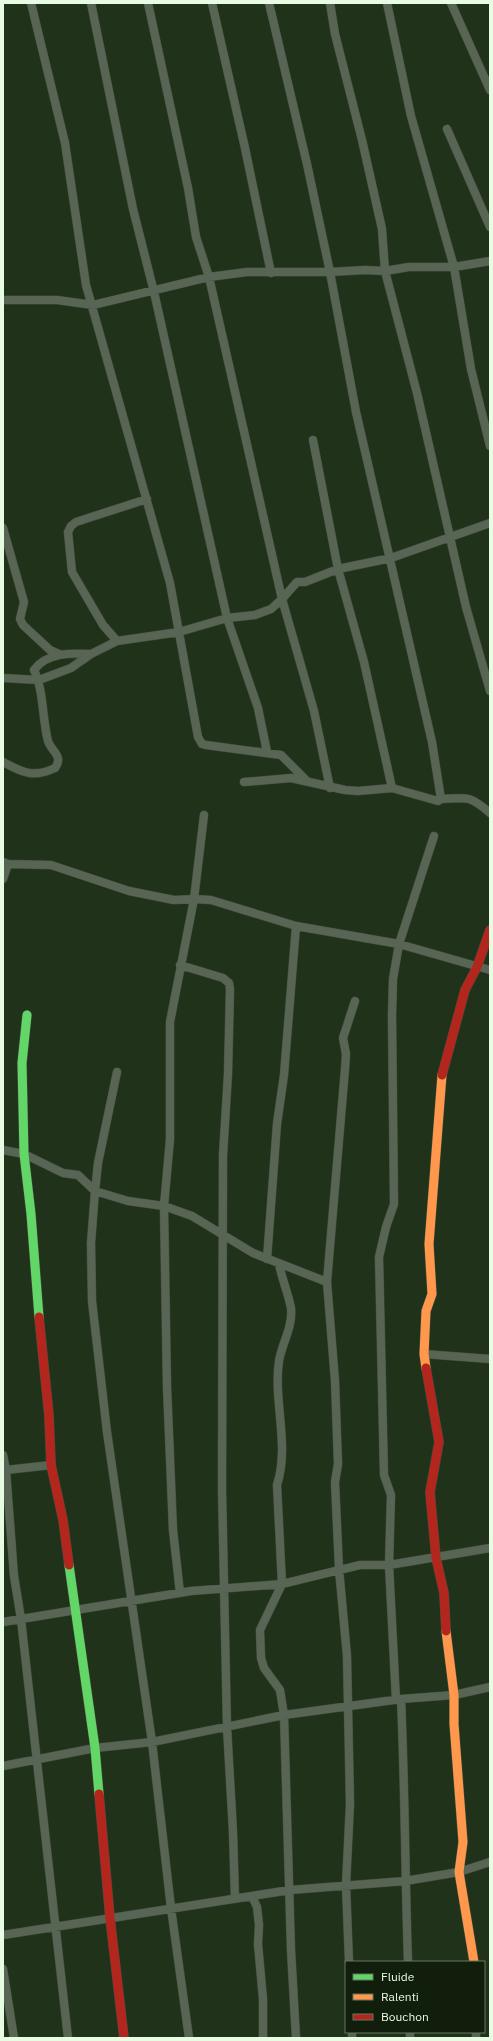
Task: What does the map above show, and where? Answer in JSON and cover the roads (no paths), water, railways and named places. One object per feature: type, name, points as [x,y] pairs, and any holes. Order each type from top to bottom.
[{"type":"street","points":[[30,3],[65,143],[86,285],[93,305],[170,582],[200,741],[206,745],[232,750],[252,753],[267,752],[281,755],[306,780]]},
{"type":"street","points":[[91,3],[133,208],[154,292],[227,618],[258,708],[267,752]]},
{"type":"street","points":[[148,3],[188,188],[196,237],[209,277],[282,599],[314,711],[330,788]]},
{"type":"street","points":[[212,3],[245,148],[271,273]]},
{"type":"street","points":[[269,3],[307,164],[330,272],[356,412],[391,558],[432,742],[441,799]]},
{"type":"street","points":[[330,3],[335,34],[362,140],[382,229],[386,271],[417,393],[466,607],[490,691]]},
{"type":"street","points":[[387,3],[411,116],[454,267],[471,369],[490,446]]},
{"type":"street","points":[[451,3],[490,90]]},
{"type":"street","points":[[447,129],[490,227]]},
{"type":"street","points":[[3,300],[57,300],[93,305],[154,292],[209,277],[246,272],[386,271],[409,267],[454,267],[490,261]]},
{"type":"street","points":[[313,440],[338,569],[364,662],[392,788]]},
{"type":"street","points":[[117,641],[103,625],[72,572],[68,532],[71,526],[76,522],[147,499]]},
{"type":"street","points":[[3,678],[39,680],[76,666],[91,654],[117,641],[179,632],[227,618],[255,615],[271,609],[297,582],[305,582],[338,569],[391,558],[490,523]]},
{"type":"street","points":[[3,528],[24,602],[20,620],[22,625],[50,650],[59,654],[91,654]]},
{"type":"street","points":[[3,762],[22,772],[39,774],[55,768],[58,765],[58,755],[49,743],[43,719],[39,680],[34,670],[37,666],[59,654]]},
{"type":"street","points":[[244,782],[291,778],[306,780],[330,788],[358,791],[392,788],[438,801],[441,799],[469,798],[476,800],[490,812]]},
{"type":"street","points":[[180,1593],[173,1530],[167,1395],[164,1206],[170,1139],[170,1022],[194,899],[204,815]]},
{"type":"street","points":[[408,1961],[405,1881],[405,1780],[389,1565],[391,1495],[384,1475],[379,1257],[386,1227],[394,1204],[393,979],[399,944],[434,836]]},
{"type":"street","points":[[3,879],[6,863],[51,865],[129,892],[174,900],[212,900],[296,926],[399,944],[490,970]]},
{"type":"street","points":[[267,1259],[276,1124],[284,1076],[296,926]]},
{"type":"street","points":[[474,1961],[466,1900],[459,1872],[463,1842],[454,1724],[454,1695],[446,1644],[444,1593],[436,1558],[430,1492],[439,1442],[438,1430],[432,1409],[424,1354],[426,1311],[432,1294],[429,1244],[440,1089],[444,1064],[465,990],[476,967],[490,930]]},
{"type":"street","points":[[180,965],[223,978],[229,983],[228,1074],[223,1155],[222,1481],[227,1728],[235,1898]]},
{"type":"street","points":[[349,1961],[346,1885],[350,1804],[347,1656],[339,1569],[335,1482],[338,1464],[335,1381],[327,1282],[346,1054],[343,1038],[355,1001]]},
{"type":"street","points":[[27,1015],[22,1063],[24,1154],[31,1214],[40,1333],[49,1416],[51,1465],[63,1520],[95,1748],[110,1918],[124,2038]]},
{"type":"street","points":[[117,1072],[98,1163],[91,1243],[92,1301],[113,1480],[152,1742],[171,1908],[189,2038]]},
{"type":"street","points":[[3,1150],[24,1154],[62,1173],[78,1175],[95,1191],[128,1201],[164,1206],[192,1216],[223,1236],[267,1259],[327,1282]]},
{"type":"street","points":[[279,1264],[291,1308],[290,1326],[283,1343],[279,1361],[278,1389],[281,1434],[280,1477],[277,1485],[282,1584],[260,1630],[261,1658],[264,1668],[280,1690],[284,1715],[291,1950],[296,2038]]},
{"type":"street","points":[[424,1354],[490,1359]]},
{"type":"street","points":[[3,1455],[6,1470],[14,1576],[21,1619],[68,2038]]},
{"type":"street","points":[[6,1470],[51,1465]]},
{"type":"street","points":[[3,1622],[132,1600],[224,1587],[282,1584],[360,1565],[389,1565],[490,1548]]},
{"type":"street","points":[[3,1766],[95,1748],[152,1742],[227,1728],[284,1715],[399,1699],[454,1695],[490,1687]]},
{"type":"street","points":[[3,1935],[290,1890],[405,1881],[459,1872],[490,1862]]},
{"type":"street","points":[[252,1896],[257,1907],[259,1925],[258,1944],[263,1999],[263,2038]]},
{"type":"street","points":[[3,1969],[14,2038]]}]
